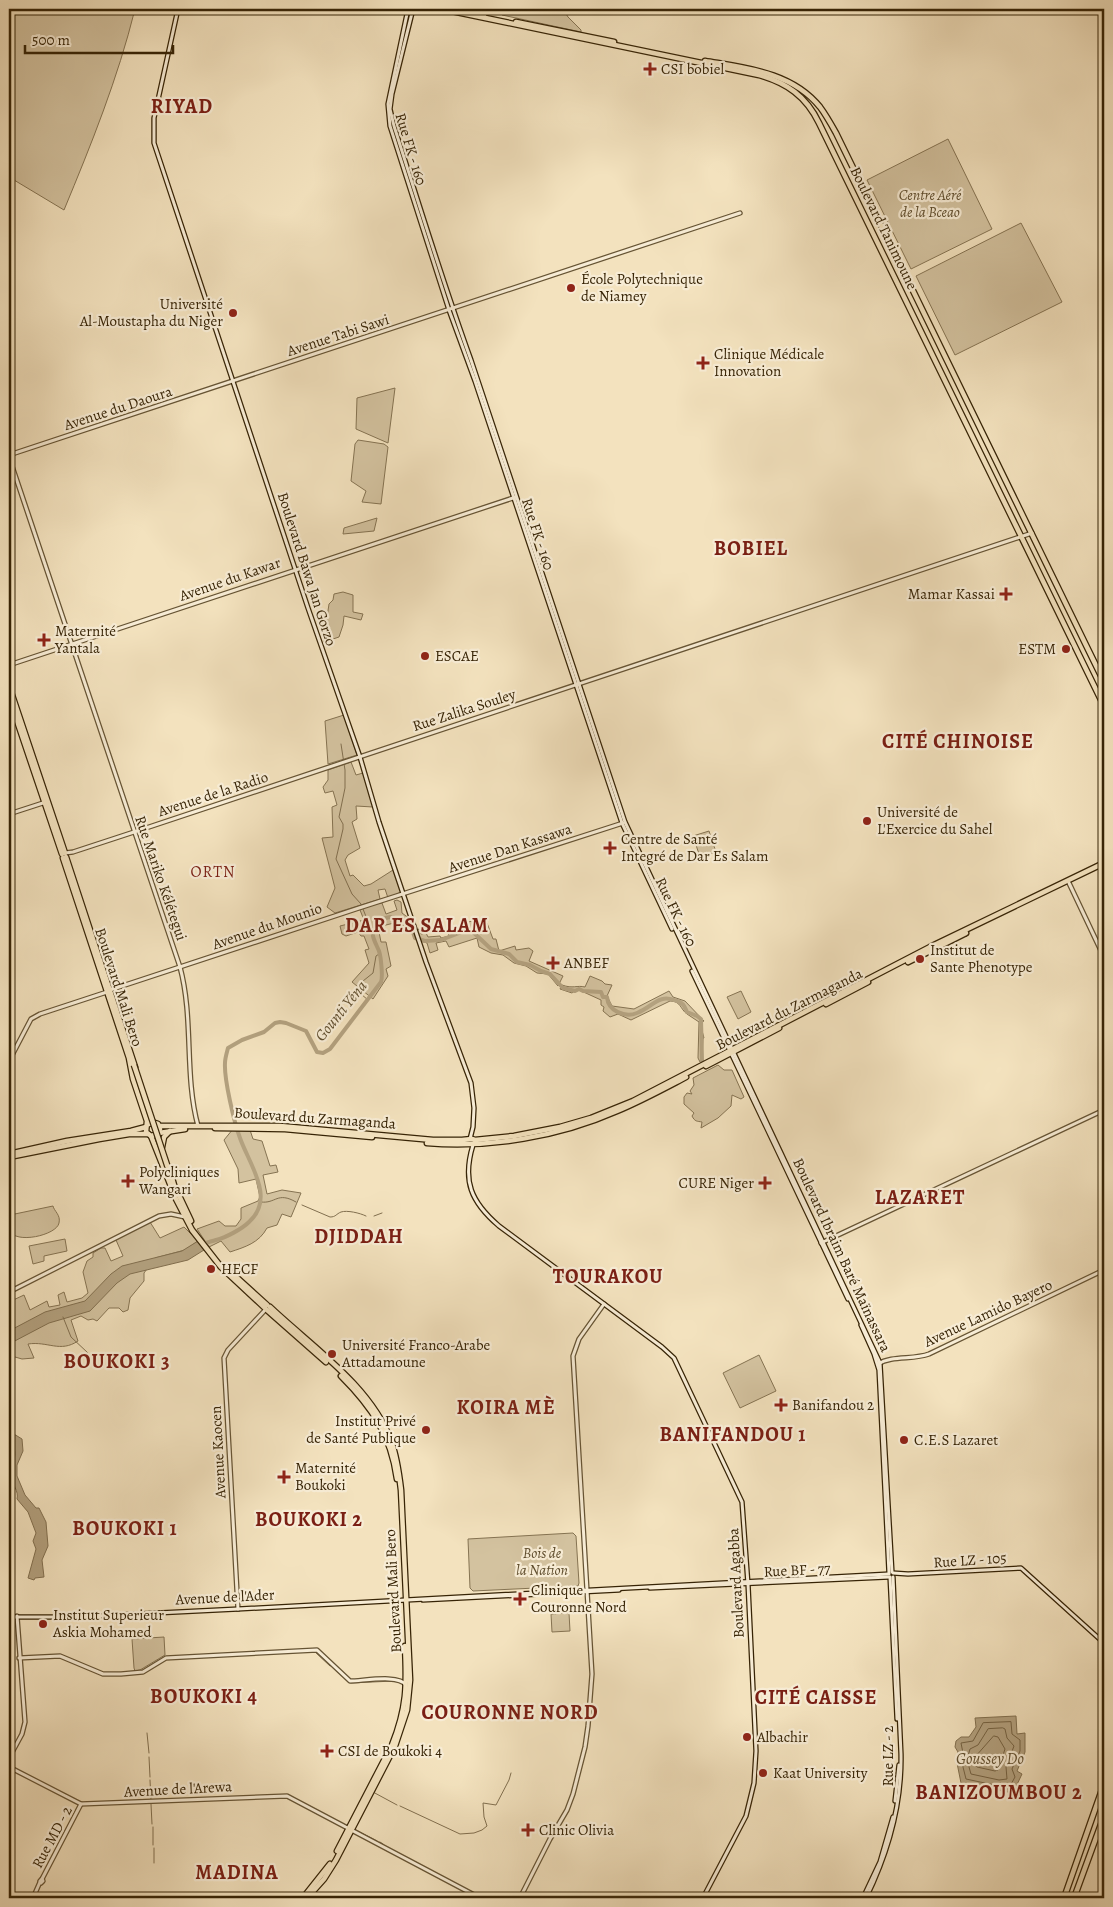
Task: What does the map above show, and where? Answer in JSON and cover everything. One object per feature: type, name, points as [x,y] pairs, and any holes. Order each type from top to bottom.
[{"type":"main road","name":"Boulevard Tanimoune","points":[[442,9],[759,75],[786,85],[798,93],[808,104],[819,123],[1104,706]]},
{"type":"main road","name":"Boulevard Tanimoune","points":[[458,9],[760,72],[788,81],[812,98],[821,108],[836,133],[1104,682]]},
{"type":"main road","points":[[1057,609],[1067,604]]},
{"type":"main road","name":"Boulevard Mali Bero","points":[[9,686],[45,802]]},
{"type":"main road","name":"Boulevard Mali Bero","points":[[9,695],[130,1057],[154,1122]]},
{"type":"main road","name":"Boulevard du Zarmaganda","points":[[730,1049],[930,947],[1102,866]]},
{"type":"main road","name":"Boulevard du Zarmaganda","points":[[159,1126],[237,1126],[297,1129],[472,1142],[560,1127],[615,1108],[668,1084],[730,1049],[1102,866]]},
{"type":"main road","points":[[130,1057],[172,1186]]},
{"type":"main road","name":"Boulevard Mali Bero","points":[[130,1057],[147,1126]]},
{"type":"main road","points":[[136,1130],[142,1125],[145,1114]]},
{"type":"main road","points":[[9,1156],[74,1141],[136,1130],[154,1122],[159,1126],[159,1133],[156,1136],[129,1134],[74,1141]]},
{"type":"main road","points":[[147,1126],[149,1135]]},
{"type":"main road","name":"Boulevard du Zarmaganda","points":[[159,1133],[171,1130],[237,1126]]},
{"type":"main road","points":[[162,1147],[164,1137],[171,1130]]},
{"type":"main road","name":"Boulevard Mali Bero","points":[[159,1133],[172,1186],[203,1244]]},
{"type":"main road","name":"Boulevard Mali Bero","points":[[149,1135],[185,1218],[203,1244],[366,1402],[378,1420],[393,1459],[398,1484],[410,1680],[407,1710],[395,1746],[330,1865],[303,1898]]},
{"type":"main road","name":"Boulevard Mali Bero","points":[[307,1898],[330,1871],[399,1727],[404,1710],[406,1685],[404,1599]]},
{"type":"main road","points":[[1064,1898],[1104,1784]]},
{"type":"main road","points":[[1074,1898],[1104,1816]]},
{"type":"street","name":"Boulevard Bawa Jan Gorzo","points":[[178,9],[154,118],[153,137],[295,569],[360,757],[418,939],[442,1009],[471,1083],[474,1100],[472,1151]]},
{"type":"street","name":"Rue FK - 160","points":[[408,9],[390,92],[390,126],[623,823],[730,1049]]},
{"type":"street","name":"Rue FK - 160","points":[[389,109],[413,9]]},
{"type":"street","name":"Avenue Tabi Sawi","points":[[233,381],[740,214]]},
{"type":"street","name":"Avenue du Daoura","points":[[9,456],[233,381]]},
{"type":"street","name":"Rue Mariko Kélétegui","points":[[9,456],[180,967],[186,997],[193,1098],[198,1126]]},
{"type":"street","name":"Avenue du Kawar","points":[[9,665],[515,497]]},
{"type":"street","name":"Rue Zalika Souley","points":[[360,757],[1032,534]]},
{"type":"street","name":"Avenue de la Radio","points":[[64,855],[360,757]]},
{"type":"street","points":[[9,814],[45,802]]},
{"type":"street","name":"Avenue Dan Kassawa","points":[[403,894],[623,823]]},
{"type":"street","points":[[1069,883],[1104,957]]},
{"type":"street","name":"Avenue du Mounio","points":[[9,1061],[31,1018],[40,1014],[403,894]]},
{"type":"street","name":"Boulevard Ibraim Baré Maïnassara","points":[[730,1049],[879,1364],[891,1575]]},
{"type":"street","points":[[822,1243],[1104,1110]]},
{"type":"street","name":"Boulevard Agabba","points":[[472,1151],[471,1186],[476,1201],[485,1214],[662,1347],[677,1364],[742,1502],[756,1751],[754,1782],[746,1816],[703,1898]]},
{"type":"street","points":[[9,1292],[159,1216],[171,1214],[185,1218]]},
{"type":"street","name":"Avenue Lamido Bayero","points":[[879,1364],[886,1360],[920,1357],[929,1354],[1104,1270]]},
{"type":"street","points":[[520,1898],[550,1838],[567,1810],[585,1747],[592,1674],[573,1356],[579,1339],[604,1304]]},
{"type":"street","name":"Avenue Kaocen","points":[[238,1609],[224,1358],[228,1350],[267,1308]]},
{"type":"street","name":"Rue LZ - 105","points":[[891,1575],[1021,1568],[1104,1643]]},
{"type":"street","name":"Rue BF - 77","points":[[404,1599],[891,1575]]},
{"type":"street","name":"Rue LZ - 2","points":[[865,1898],[880,1862],[892,1822],[898,1773],[891,1575]]},
{"type":"street","name":"Avenue de l'Ader","points":[[9,1616],[76,1617],[404,1599]]},
{"type":"street","points":[[9,1758],[25,1725],[17,1617]]},
{"type":"street","points":[[19,1658],[60,1656],[103,1674],[121,1674],[143,1672],[166,1658],[317,1650],[350,1681],[394,1679],[402,1680],[406,1685]]},
{"type":"street","points":[[394,1679],[406,1672]]},
{"type":"street","name":"Avenue de l'Arewa","points":[[9,1768],[81,1804],[285,1796],[350,1828],[480,1898]]},
{"type":"street","name":"Rue MD - 2","points":[[33,1898],[81,1804]]},
{"type":"street","points":[[42,1879],[49,1881]]},
{"type":"green space","points":[[9,9],[135,9],[112,86],[64,210],[9,177]]},
{"type":"green space","points":[[503,9],[563,9],[581,32],[502,15]]},
{"type":"green space","name":"Centre Aéré de la Bceao","points":[[948,139],[992,229],[911,269],[867,180]]},
{"type":"green space","points":[[1021,223],[1062,302],[955,355],[916,276]]},
{"type":"green space","points":[[395,388],[388,443],[356,429],[357,398]]},
{"type":"green space","points":[[358,440],[384,444],[388,447],[381,504],[362,502],[366,491],[351,481],[355,444]]},
{"type":"green space","points":[[377,518],[374,531],[343,534],[344,528]]},
{"type":"green space","points":[[343,592],[353,595],[353,612],[363,614],[361,620],[344,616],[339,637],[324,642],[322,632],[325,631],[329,604],[333,600],[334,594]]},
{"type":"green space","points":[[344,715],[357,755],[328,764],[325,721]]},
{"type":"green space","points":[[351,762],[356,775],[363,773],[373,807],[356,806],[357,819],[352,822],[360,848],[348,855],[345,860],[350,876],[353,875],[364,886],[371,884],[393,870],[401,892],[388,898],[385,889],[378,890],[380,899],[335,913],[327,907],[335,888],[322,838],[333,837],[332,807],[337,805],[333,791],[325,793],[323,787],[328,780],[328,770]]},
{"type":"green space","points":[[709,831],[716,852],[700,857],[693,836]]},
{"type":"green space","points":[[394,901],[401,902],[402,913],[410,919],[416,939],[410,927],[398,925],[398,922],[378,927],[381,942],[386,942],[391,966],[386,969],[388,976],[373,999],[352,982],[369,963],[365,950],[369,949],[364,936],[361,936],[358,932],[346,936],[342,934],[340,926],[364,920],[360,910],[366,905],[382,903],[386,914],[397,910]]},
{"type":"green space","points":[[478,919],[487,923],[493,939],[496,939],[499,951],[515,946],[516,950],[529,948],[533,951],[529,961],[563,976],[558,986],[548,974],[537,973],[526,966],[514,963],[503,955],[491,953],[479,947],[477,938],[449,947],[446,941],[436,943],[438,950],[430,953],[427,943],[421,941],[417,930],[419,929],[421,934],[426,933],[428,937],[440,936],[441,938],[449,936],[447,929]]},
{"type":"green space","points":[[590,976],[605,984],[612,985],[607,996],[612,1006],[634,1009],[669,991],[673,997],[685,1001],[704,1021],[700,1023],[704,1038],[702,1061],[700,1062],[698,1058],[699,1022],[687,1014],[676,1002],[670,1001],[631,1020],[618,1014],[610,1017],[603,1011],[604,1007],[601,1005],[601,1000],[577,989],[572,993],[560,989],[562,985],[585,987]]},
{"type":"green space","points":[[741,991],[751,1012],[738,1019],[727,997]]},
{"type":"green space","points":[[718,1065],[724,1070],[732,1070],[744,1097],[741,1099],[732,1095],[731,1106],[718,1118],[701,1128],[702,1122],[696,1121],[693,1118],[694,1113],[684,1104],[684,1097],[687,1093],[692,1094],[690,1091],[694,1085],[693,1078]]},
{"type":"green space","points":[[233,1129],[250,1130],[253,1139],[262,1141],[270,1166],[276,1165],[278,1172],[263,1175],[267,1194],[282,1190],[301,1193],[291,1217],[282,1214],[277,1225],[267,1228],[256,1241],[230,1252],[221,1241],[209,1247],[197,1229],[219,1221],[225,1226],[236,1226],[241,1219],[241,1208],[258,1201],[260,1197],[256,1179],[239,1183],[238,1169],[224,1140]]},
{"type":"green space","points":[[53,1206],[58,1215],[59,1223],[51,1231],[36,1237],[27,1238],[19,1237],[9,1230],[10,1215]]},
{"type":"green space","points":[[150,1222],[160,1238],[184,1227],[198,1241],[185,1250],[155,1258],[144,1273],[144,1281],[130,1298],[128,1310],[123,1312],[119,1308],[109,1308],[97,1321],[93,1319],[88,1320],[81,1316],[71,1320],[78,1341],[65,1346],[28,1344],[34,1358],[22,1359],[15,1357],[9,1360],[9,1302],[24,1295],[30,1310],[47,1301],[49,1307],[60,1305],[58,1295],[64,1292],[67,1302],[82,1298],[88,1293],[83,1272],[87,1261],[93,1257],[93,1253],[101,1248],[105,1248],[111,1261],[123,1256],[116,1240]]},
{"type":"green space","points":[[65,1239],[67,1251],[44,1256],[44,1261],[33,1264],[29,1246]]},
{"type":"green space","points":[[759,1355],[776,1391],[740,1408],[723,1373]]},
{"type":"green space","name":"Bois de la Nation","points":[[573,1533],[576,1536],[578,1586],[473,1591],[470,1588],[468,1539]]},
{"type":"green space","points":[[569,1613],[570,1631],[552,1632],[551,1614]]},
{"type":"green space","points":[[164,1637],[165,1655],[135,1671],[132,1639]]},
{"type":"water","points":[[198,1241],[204,1250],[188,1260],[130,1274],[117,1283],[90,1311],[49,1323],[9,1344],[9,1331],[45,1312],[85,1301],[111,1274],[122,1266],[182,1251]]},
{"type":"water","points":[[9,1431],[22,1439],[23,1451],[17,1465],[17,1476],[25,1495],[36,1508],[39,1508],[46,1522],[48,1546],[42,1560],[44,1577],[35,1578],[34,1580],[28,1578],[36,1549],[33,1541],[36,1533],[28,1512],[17,1499],[17,1493],[11,1476],[15,1451],[14,1448],[9,1447]]},
{"type":"water","name":"Goussey Do","points":[[1016,1716],[1017,1734],[1025,1733],[1025,1752],[1017,1771],[1022,1774],[1013,1793],[961,1783],[956,1758],[958,1752],[955,1747],[956,1741],[961,1737],[969,1737],[976,1727],[975,1718]]},
{"type":"waterway","points":[[341,744],[345,770],[345,788],[339,817],[343,824],[343,829],[336,859],[352,894],[361,904],[373,934]]},
{"type":"waterway","name":"Gounti Yéna","points":[[202,1245],[233,1233],[249,1222],[257,1213],[260,1202],[258,1181],[240,1138],[230,1100],[225,1070],[228,1048],[242,1040],[264,1032],[275,1023],[280,1022],[306,1031],[317,1052],[323,1053],[330,1049],[381,982],[382,972],[379,951],[373,938],[373,933],[374,929],[383,919],[393,917],[405,921],[411,927],[415,938],[425,941],[441,940],[467,930],[473,932],[491,949],[509,954],[517,962],[530,965],[550,974],[563,988],[575,991],[579,989],[601,992],[603,997],[607,997],[610,1006],[622,1014],[637,1013],[660,1000],[670,999],[679,1002],[687,1012],[701,1019],[702,1061]]},
{"type":"waterway","points":[[368,1000],[361,994],[363,981],[373,973],[376,956],[379,954]]},
{"type":"waterway","points":[[261,1202],[281,1198],[296,1202]]},
{"type":"waterway","points":[[302,1205],[330,1217],[347,1211],[366,1216]]},
{"type":"waterway","points":[[374,1216],[382,1213]]},
{"type":"waterway","points":[[63,1317],[71,1337],[88,1353]]},
{"type":"waterway","points":[[315,1652],[330,1666]]},
{"type":"waterway","points":[[332,1667],[343,1677]]},
{"type":"waterway","points":[[351,1683],[394,1681]]},
{"type":"waterway","points":[[147,1733],[149,1753]]},
{"type":"waterway","points":[[149,1757],[150,1777]]},
{"type":"waterway","points":[[400,1806],[460,1834],[474,1833],[487,1826],[483,1803],[496,1805],[511,1773]]},
{"type":"waterway","points":[[150,1780],[151,1800]]},
{"type":"waterway","points":[[373,1792],[397,1805]]},
{"type":"waterway","points":[[151,1804],[152,1824]]},
{"type":"waterway","points":[[153,1827],[153,1845]]},
{"type":"waterway","points":[[354,1829],[377,1841]]},
{"type":"waterway","points":[[154,1848],[154,1863]]},
{"type":"place","name":"CSI bobiel","points":[[650,69]]},
{"type":"place","name":"École Polytechnique de Niamey","points":[[571,288]]},
{"type":"place","name":"Université Al-Moustapha du Niger","points":[[233,313]]},
{"type":"place","name":"Clinique Médicale Innovation","points":[[703,363]]},
{"type":"place","name":"Mamar Kassai","points":[[1006,594]]},
{"type":"place","name":"Maternité Yantala","points":[[44,640]]},
{"type":"place","name":"ESTM","points":[[1066,649]]},
{"type":"place","name":"ESCAE","points":[[425,656]]},
{"type":"place","name":"Université de L'Exercice du Sahel","points":[[867,821]]},
{"type":"place","name":"Centre de Santé Integré de Dar Es Salam","points":[[610,848]]},
{"type":"place","name":"Institut de Sante Phenotype","points":[[920,959]]},
{"type":"place","name":"ANBEF","points":[[553,963]]},
{"type":"place","name":"Polycliniques Wangari","points":[[128,1181]]},
{"type":"place","name":"CURE Niger","points":[[765,1183]]},
{"type":"place","name":"HECF","points":[[211,1269]]},
{"type":"place","name":"Université Franco-Arabe Attadamoune","points":[[332,1354]]},
{"type":"place","name":"Banifandou 2","points":[[781,1405]]},
{"type":"place","name":"Institut Privé de Santé Publique","points":[[426,1430]]},
{"type":"place","name":"C.E.S Lazaret","points":[[904,1440]]},
{"type":"place","name":"Maternité Boukoki","points":[[284,1477]]},
{"type":"place","name":"Clinique Couronne Nord","points":[[520,1599]]},
{"type":"place","name":"Institut Superieur Askia Mohamed","points":[[43,1624]]},
{"type":"place","name":"Albachir","points":[[747,1737]]},
{"type":"place","name":"CSI de Boukoki 4","points":[[327,1751]]},
{"type":"place","name":"Kaat University","points":[[763,1773]]},
{"type":"place","name":"Clinic Olivia","points":[[528,1830]]},
{"type":"district","name":"RIYAD","points":[[182,106]]},
{"type":"district","name":"BOBIEL","points":[[751,548]]},
{"type":"district","name":"CITÉ CHINOISE","points":[[958,741]]},
{"type":"district","name":"ORTN","points":[[213,872]]},
{"type":"district","name":"DAR ES SALAM","points":[[417,925]]},
{"type":"district","name":"LAZARET","points":[[920,1197]]},
{"type":"district","name":"DJIDDAH","points":[[359,1236]]},
{"type":"district","name":"TOURAKOU","points":[[608,1276]]},
{"type":"district","name":"BOUKOKI 3","points":[[117,1361]]},
{"type":"district","name":"KOIRA MÈ","points":[[506,1407]]},
{"type":"district","name":"BANIFANDOU 1","points":[[733,1434]]},
{"type":"district","name":"BOUKOKI 2","points":[[309,1519]]},
{"type":"district","name":"BOUKOKI 1","points":[[125,1528]]},
{"type":"district","name":"BOUKOKI 4","points":[[204,1696]]},
{"type":"district","name":"CITÉ CAISSE","points":[[816,1697]]},
{"type":"district","name":"COURONNE NORD","points":[[510,1712]]},
{"type":"district","name":"BANIZOUMBOU 2","points":[[999,1792]]},
{"type":"district","name":"MADINA","points":[[237,1872]]}]
